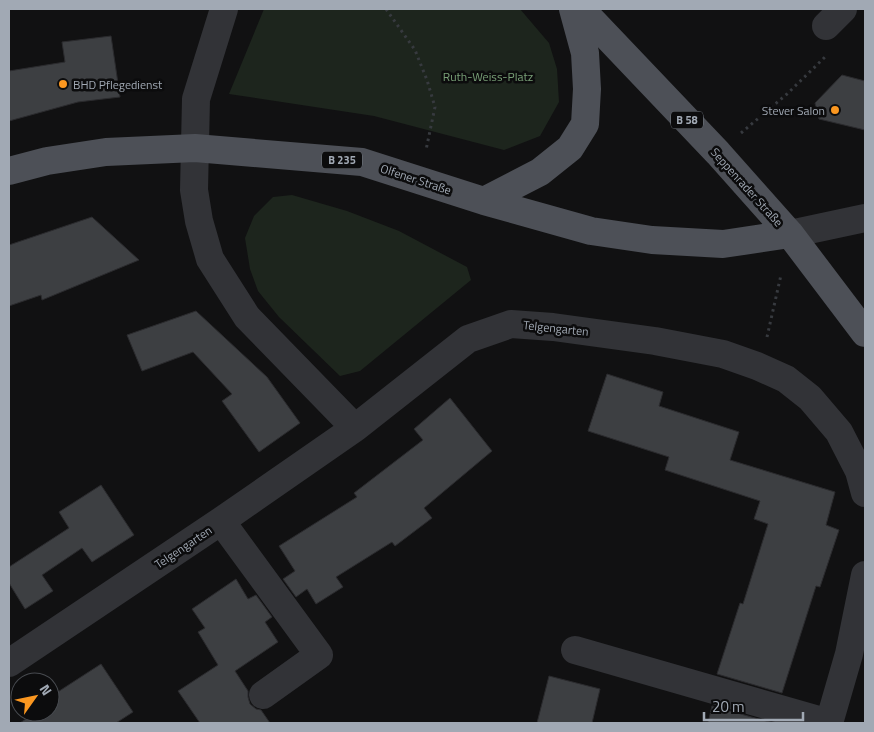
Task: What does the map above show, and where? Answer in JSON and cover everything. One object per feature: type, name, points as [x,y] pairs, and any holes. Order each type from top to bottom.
[{"type":"main road","points":[[484,201],[540,172],[570,148],[585,124],[587,89],[585,53],[573,9]]},
{"type":"main road","name":"Seppenrader Straße","points":[[581,9],[718,153],[790,234]]},
{"type":"main road","name":"Olfener Straße","points":[[9,171],[47,160],[106,152],[194,148],[362,162],[484,201],[591,231],[652,240],[723,244],[790,234]]},
{"type":"main road","name":"B 58","points":[[790,234],[865,334]]},
{"type":"street","points":[[224,9],[196,99],[194,190],[199,221],[210,259],[247,316],[355,428]]},
{"type":"street","points":[[790,234],[865,218]]},
{"type":"street","name":"Telgengarten","points":[[9,663],[221,521],[355,428],[468,339],[511,324],[553,327],[655,341],[723,354],[786,379],[810,398],[839,432],[859,471],[865,493]]},
{"type":"street","points":[[221,521],[319,655],[263,695]]},
{"type":"street","points":[[574,650],[829,723],[849,654],[865,575]]},
{"type":"path","points":[[386,9],[415,50],[427,80],[434,107],[420,180]]},
{"type":"path","points":[[718,153],[787,94],[838,45],[834,17]]},
{"type":"path","points":[[757,366],[769,332],[790,234]]},
{"type":"green space","name":"Ruth-Weiss-Platz","points":[[264,9],[520,9],[549,43],[557,69],[559,102],[540,136],[504,150],[374,116],[229,94]]},
{"type":"green space","points":[[292,195],[347,211],[399,231],[467,267],[471,280],[360,371],[340,376],[279,317],[258,291],[250,269],[245,238],[254,216],[273,197]]},
{"type":"building","name":"BHD Pflegedienst","points":[[111,36],[120,97],[78,102],[9,121],[9,71],[65,62],[62,42]]},
{"type":"building","points":[[842,75],[865,81],[865,130],[819,119],[815,103]]},
{"type":"building","points":[[92,217],[139,260],[42,300],[41,295],[9,306],[9,245]]},
{"type":"building","points":[[196,311],[267,377],[300,423],[259,452],[222,401],[232,394],[193,352],[142,371],[127,335]]},
{"type":"building","points":[[607,374],[663,392],[659,406],[739,432],[730,460],[835,492],[826,525],[839,530],[820,587],[816,586],[782,693],[717,674],[740,603],[743,604],[768,524],[754,519],[760,501],[665,470],[669,457],[588,431]]},
{"type":"building","points":[[450,398],[492,451],[424,508],[432,518],[395,546],[392,542],[336,577],[343,587],[316,604],[307,589],[296,597],[283,579],[295,571],[279,546],[357,497],[354,493],[423,440],[414,429]]},
{"type":"building","points":[[101,485],[134,535],[92,562],[82,548],[42,575],[53,591],[25,609],[9,583],[9,567],[69,528],[59,512]]},
{"type":"building","points":[[236,579],[248,599],[256,595],[272,617],[265,622],[278,642],[235,671],[248,691],[250,704],[256,709],[261,710],[270,723],[200,723],[178,691],[218,665],[198,632],[205,628],[192,609]]},
{"type":"building","points":[[101,664],[133,712],[116,723],[20,723],[60,722],[60,691]]},
{"type":"building","points":[[549,676],[600,689],[592,723],[537,723]]},
{"type":"building","points":[[712,706],[773,723],[708,723]]},
{"type":"place","name":"BHD Pflegedienst","points":[[63,84]]},
{"type":"place","name":"Stever Salon","points":[[835,110]]}]
